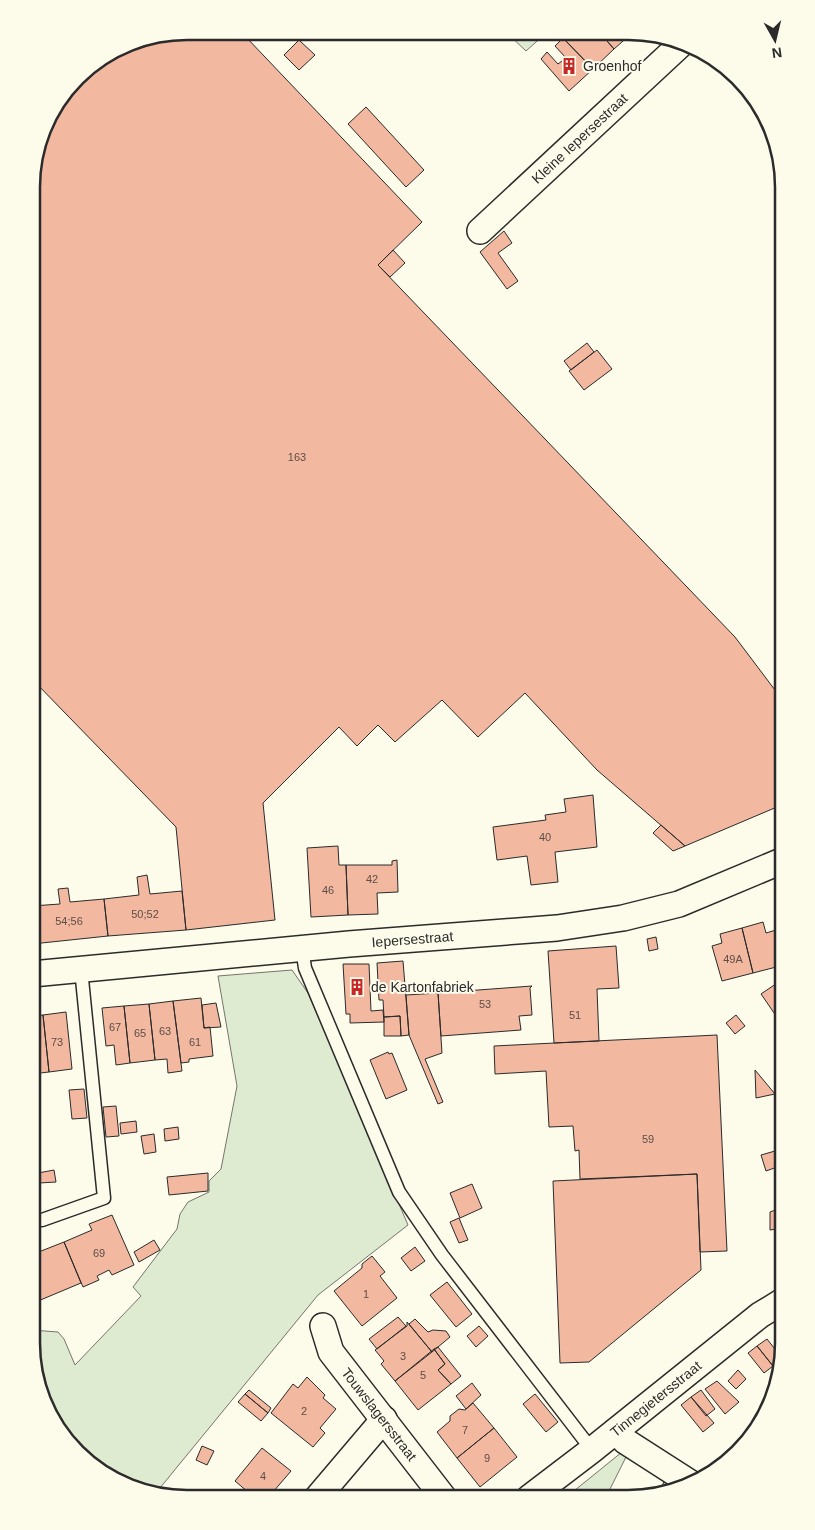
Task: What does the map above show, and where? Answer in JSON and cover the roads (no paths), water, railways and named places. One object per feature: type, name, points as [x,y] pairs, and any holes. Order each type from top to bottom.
[{"type":"street","name":"Kleine Iepersestraat","points":[[480,231],[676,48]]},
{"type":"street","name":"Iepersestraat","points":[[40,973],[302,948],[557,928],[623,918],[679,904],[775,864]]},
{"type":"street","name":"Tinnegietersstraat","points":[[540,1490],[760,1315],[775,1306]]},
{"type":"street","name":"Touwslagersstraat","points":[[323,1326],[331,1352],[438,1490]]},
{"type":"street","points":[[324,1490],[384,1419]]},
{"type":"street","points":[[616,1430],[625,1441],[684,1479]]},
{"type":"lane","points":[[302,948],[305,968],[399,1192],[442,1255],[592,1450]]},
{"type":"lane","points":[[42,1220],[104,1198],[81,969]]},
{"type":"place","name":"Groenhof","points":[[569,66]]},
{"type":"place","name":"de Kartonfabriek","points":[[357,987]]}]
